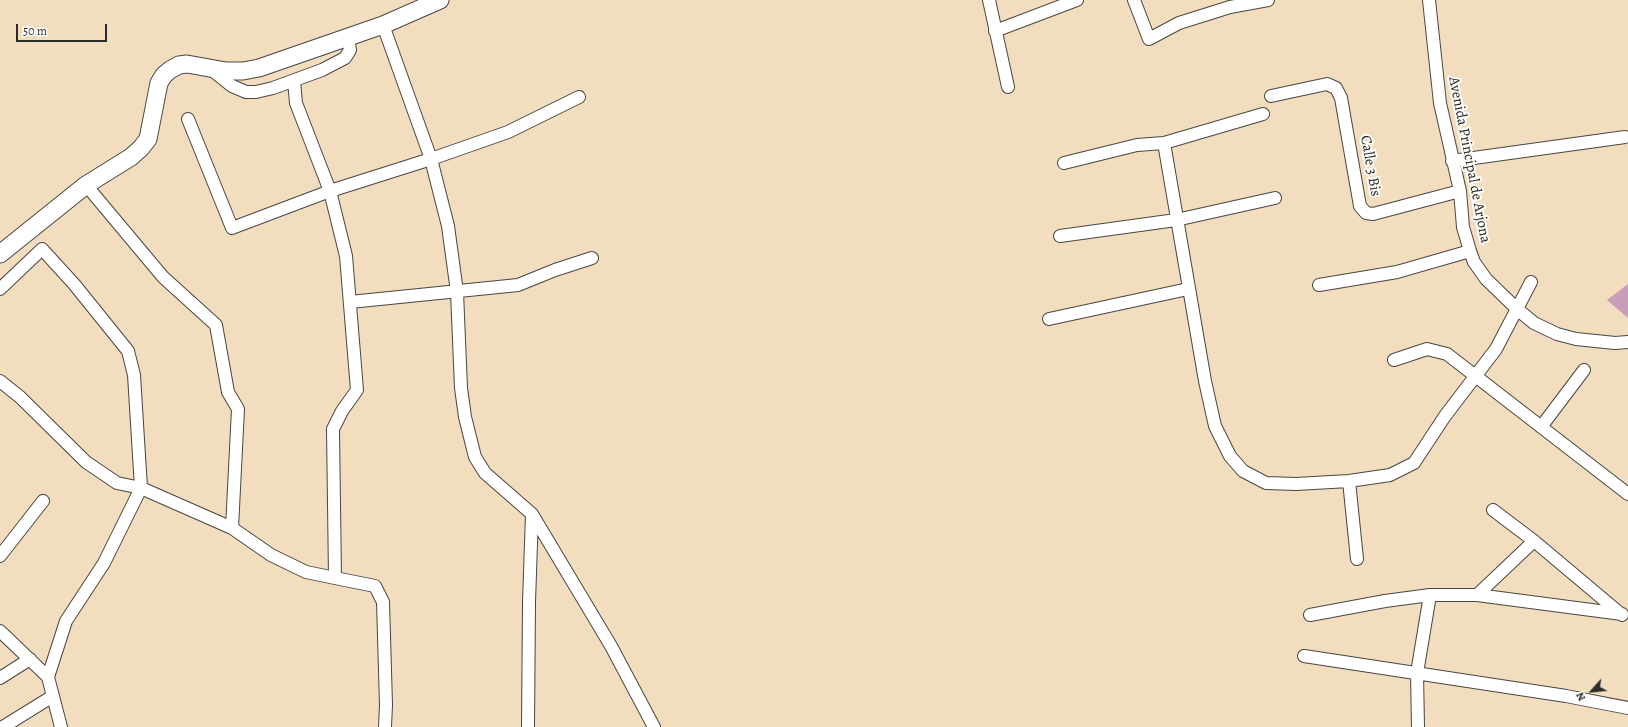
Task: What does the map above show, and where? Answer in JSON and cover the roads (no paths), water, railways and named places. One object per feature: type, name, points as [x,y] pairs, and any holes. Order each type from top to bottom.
[{"type":"main road","points":[[0,254],[86,185],[131,158],[141,148],[148,139],[159,84],[164,75],[170,70],[179,65],[187,64],[242,71],[259,68],[383,25],[440,0]]},
{"type":"street","points":[[989,0],[1008,86]]},
{"type":"street","points":[[995,31],[1077,0]]},
{"type":"street","points":[[1134,0],[1149,39],[1179,23],[1230,7],[1268,0]]},
{"type":"street","name":"Avenida Principal de Arjona","points":[[1429,0],[1440,102],[1452,161],[1460,191],[1463,227],[1470,251],[1482,275],[1516,309],[1534,323],[1557,334],[1576,339],[1615,343],[1628,342]]},
{"type":"street","points":[[383,25],[431,159],[448,226],[457,292],[461,388],[465,417],[475,457],[484,473],[532,514],[611,646],[654,727]]},
{"type":"street","points":[[210,68],[232,86],[246,92],[256,92],[294,81],[336,64],[345,58],[350,50],[348,37]]},
{"type":"street","points":[[294,81],[296,103],[330,191],[346,256],[350,302],[357,390],[342,411],[333,429],[336,578]]},
{"type":"street","name":"Calle 3 Bis","points":[[1271,96],[1327,84],[1336,88],[1341,98],[1360,206],[1366,213],[1373,214],[1460,191]]},
{"type":"street","points":[[188,119],[232,228],[330,191],[431,159],[508,132],[579,97]]},
{"type":"street","points":[[1064,164],[1137,145],[1164,143],[1263,114]]},
{"type":"street","points":[[1452,161],[1625,137]]},
{"type":"street","points":[[1164,143],[1188,289],[1215,426],[1230,456],[1244,471],[1266,483],[1296,484],[1349,481],[1390,475],[1414,463],[1445,416],[1496,349],[1531,282]]},
{"type":"street","points":[[86,185],[163,277],[216,325],[228,392],[238,410],[232,528]]},
{"type":"street","points":[[1060,236],[1176,220],[1275,198]]},
{"type":"street","points":[[0,289],[42,249],[74,284],[128,351],[134,375],[141,488],[104,563],[66,621],[48,677]]},
{"type":"street","points":[[1319,285],[1397,272],[1470,251]]},
{"type":"street","points":[[350,302],[518,285],[555,270],[592,258]]},
{"type":"street","points":[[1049,319],[1188,289]]},
{"type":"street","points":[[1394,360],[1427,349],[1447,354],[1628,494]]},
{"type":"street","points":[[1541,427],[1584,370]]},
{"type":"street","points":[[0,381],[20,397],[86,462],[117,483],[141,488],[232,528],[271,555],[306,572],[375,586],[382,602],[386,705],[385,727]]},
{"type":"street","points":[[1349,481],[1357,560]]},
{"type":"street","points":[[0,556],[43,501]]},
{"type":"street","points":[[1493,510],[1534,541],[1625,617]]},
{"type":"street","points":[[528,727],[529,602],[532,514]]},
{"type":"street","points":[[1477,596],[1534,541]]},
{"type":"street","points":[[1310,615],[1385,601],[1430,595],[1477,596],[1625,617]]},
{"type":"street","points":[[1418,727],[1417,673],[1430,595]]},
{"type":"street","points":[[0,631],[48,677],[61,727]]},
{"type":"street","points":[[1304,656],[1566,696],[1628,708]]},
{"type":"street","points":[[0,678],[30,659]]},
{"type":"street","points":[[3,727],[53,696]]}]
